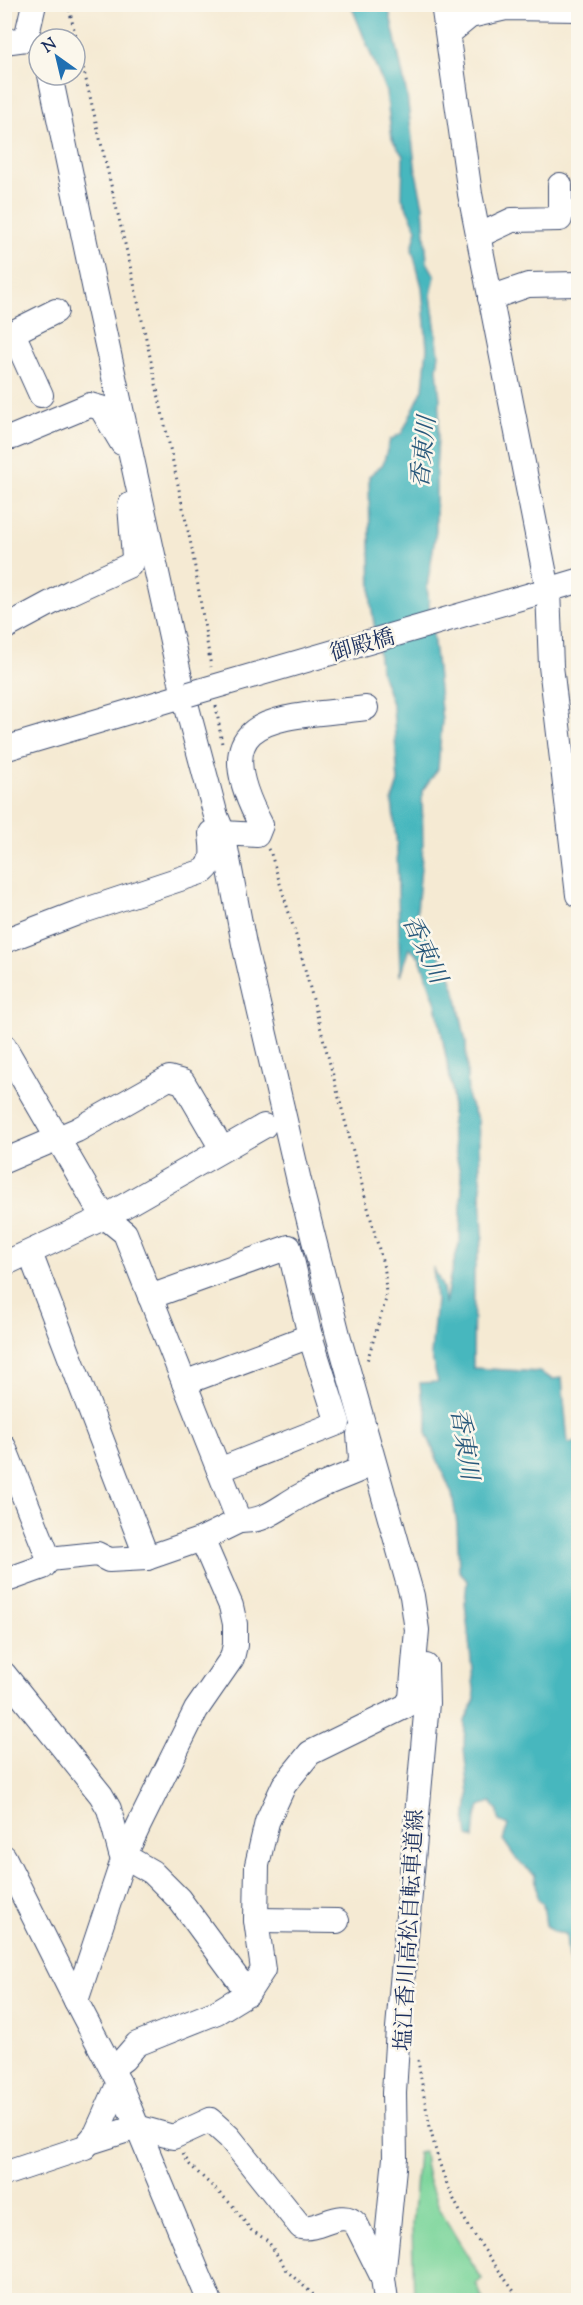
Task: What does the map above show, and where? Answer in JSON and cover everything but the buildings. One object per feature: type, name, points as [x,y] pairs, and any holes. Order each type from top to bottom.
[{"type":"street","points":[[4,42],[26,39],[34,4]]},
{"type":"street","points":[[39,4],[43,27]]},
{"type":"street","points":[[442,4],[470,194],[541,592],[575,840],[579,895]]},
{"type":"street","points":[[448,34],[463,10],[576,7]]},
{"type":"street","points":[[53,87],[131,455],[219,825],[299,1181],[339,1335],[412,1596],[417,1630],[411,1698],[406,1706],[310,1753],[284,1785],[267,1822],[260,1855],[256,1920],[263,1970],[248,1993],[218,2012],[137,2044],[124,2059],[116,2075],[93,2141]]},
{"type":"street","points":[[478,236],[512,220],[560,219],[560,185]]},
{"type":"street","points":[[490,298],[528,285],[579,284]]},
{"type":"street","points":[[41,395],[9,335],[56,311]]},
{"type":"street","points":[[4,628],[71,592],[130,565],[134,557],[127,474],[131,455],[117,437],[101,408],[90,405],[13,437]]},
{"type":"street","name":"御殿橋","points":[[4,749],[579,581]]},
{"type":"street","points":[[4,941],[77,913],[204,871],[210,866],[213,858],[210,825],[219,825],[257,835],[261,825],[249,802],[238,766],[240,748],[252,732],[274,720],[366,708]]},
{"type":"street","points":[[4,1046],[105,1217],[125,1233],[239,1521]]},
{"type":"street","points":[[4,1161],[77,1130],[169,1078],[183,1082],[222,1149]]},
{"type":"street","points":[[4,1264],[105,1217],[264,1126]]},
{"type":"street","points":[[150,1297],[290,1247],[310,1336],[338,1423],[219,1470]]},
{"type":"street","points":[[30,1253],[147,1558]]},
{"type":"street","points":[[184,1383],[310,1336]]},
{"type":"street","points":[[4,1581],[43,1567],[49,1559],[97,1554],[109,1560],[147,1558],[202,1539],[239,1521],[253,1522],[264,1518],[302,1495],[359,1470],[361,1458],[359,1434],[365,1426]]},
{"type":"street","points":[[4,1447],[49,1559]]},
{"type":"street","points":[[76,2001],[124,1857],[196,1710],[232,1658],[235,1645],[235,1624],[231,1606],[202,1539]]},
{"type":"street","points":[[385,2289],[395,2158],[394,2093],[398,2028],[428,1702],[426,1646],[417,1630]]},
{"type":"street","points":[[4,1674],[101,1795],[109,1809],[121,1854],[152,1872],[179,1899],[248,1993]]},
{"type":"street","points":[[4,1857],[116,2075],[209,2301]]},
{"type":"street","points":[[256,1920],[337,1921]]},
{"type":"street","points":[[4,2174],[137,2127],[173,2137],[210,2120],[229,2137],[300,2227],[308,2229],[344,2217],[351,2218],[356,2224],[385,2289]]},
{"type":"path","name":"塩江香川高松自転車道線","points":[[416,2054],[440,2162],[450,2191],[463,2215],[520,2301]]},
{"type":"path","points":[[173,2137],[190,2165],[232,2205],[251,2230],[268,2241],[288,2272],[319,2301]]},
{"type":"green space","points":[[424,2152],[426,2169],[437,2203],[482,2279],[476,2284],[484,2300],[414,2300],[412,2225],[418,2153]]},
{"type":"water","name":"香東川","points":[[351,5],[388,5],[407,95],[416,173],[423,206],[427,262],[435,276],[431,295],[439,354],[437,369],[440,399],[436,471],[436,531],[427,587],[442,721],[438,769],[422,791],[423,846],[416,921],[447,967],[456,993],[466,1042],[468,1099],[478,1120],[483,1236],[474,1271],[473,1368],[539,1372],[552,1379],[562,1378],[568,1443],[578,1442],[578,1987],[568,1956],[566,1934],[554,1932],[546,1925],[543,1904],[538,1899],[535,1875],[517,1860],[504,1841],[508,1825],[499,1821],[498,1811],[491,1802],[480,1806],[476,1817],[474,1838],[468,1836],[466,1824],[469,1794],[464,1749],[465,1721],[475,1699],[465,1602],[467,1581],[459,1570],[457,1524],[452,1494],[427,1435],[427,1413],[420,1383],[438,1382],[431,1355],[436,1300],[433,1267],[443,1288],[445,1304],[460,1240],[462,1182],[451,1131],[453,1094],[436,1004],[420,958],[409,948],[400,976],[397,847],[392,801],[398,782],[393,707],[381,672],[371,603],[369,476],[383,464],[390,440],[402,433],[423,389],[427,348],[422,287],[412,249],[417,229],[402,198],[403,156],[392,139],[386,92]]}]
